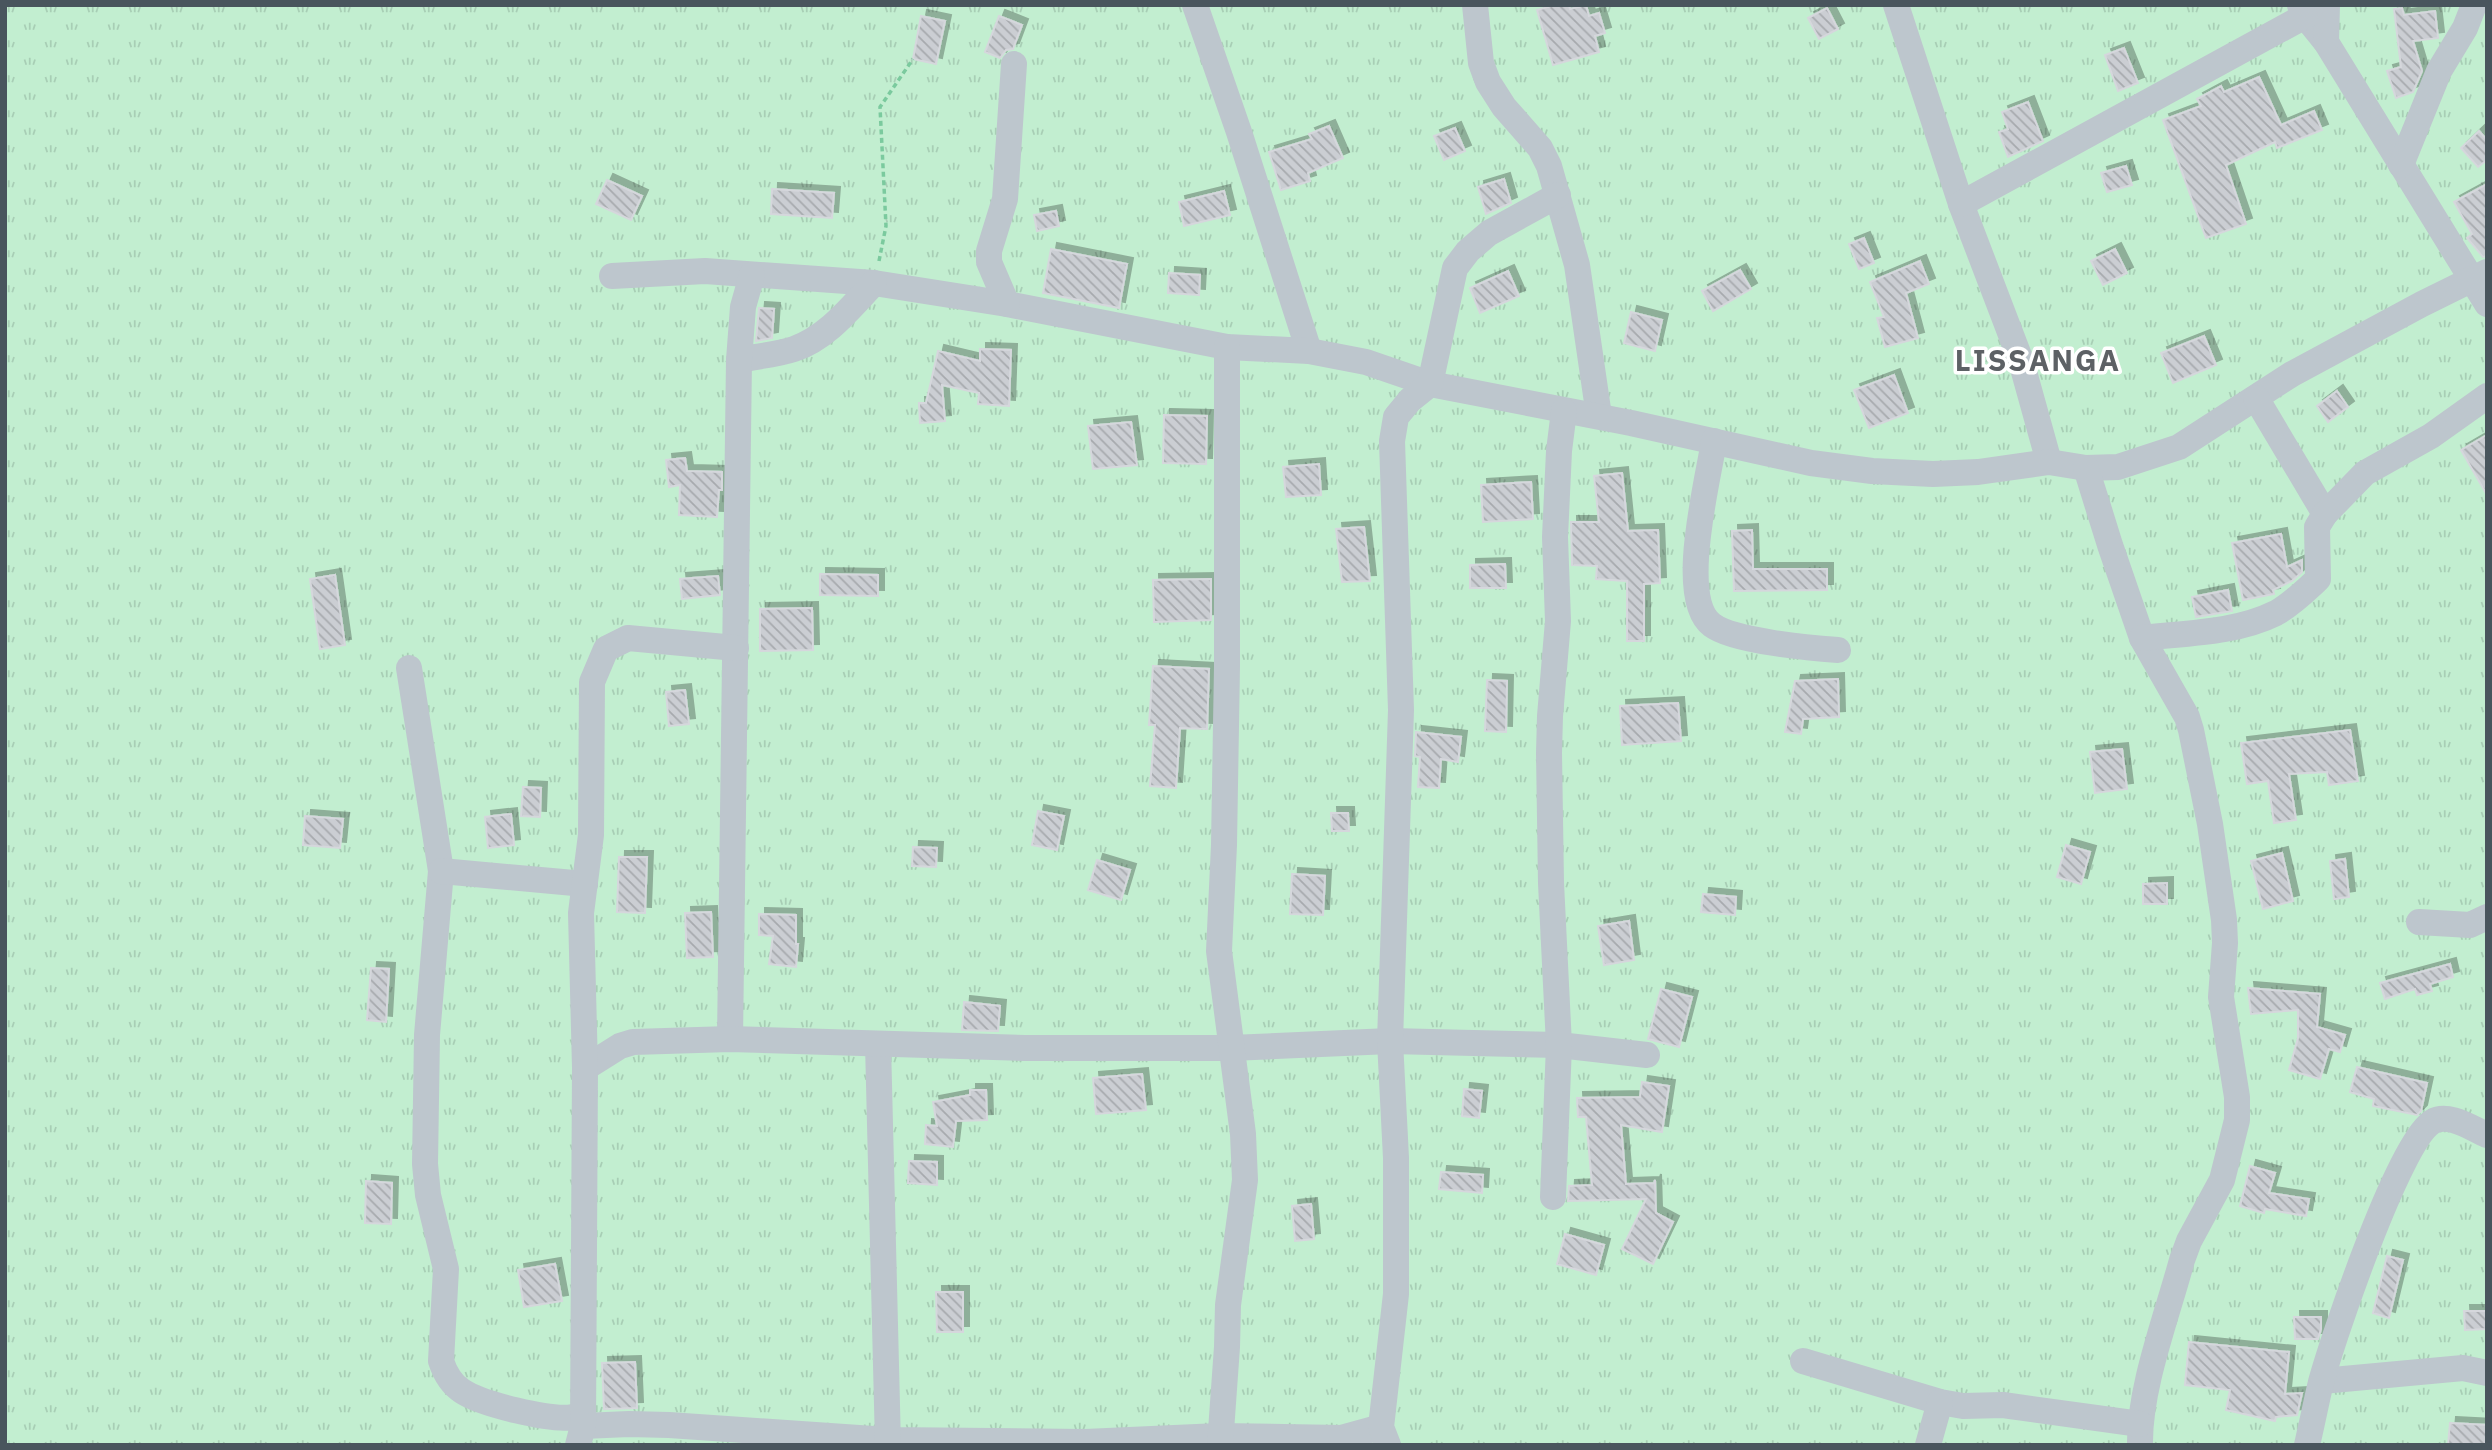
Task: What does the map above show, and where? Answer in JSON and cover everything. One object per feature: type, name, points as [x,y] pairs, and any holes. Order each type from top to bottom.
[{"type":"street","points":[[1195,5],[1309,351]]},
{"type":"street","points":[[1475,5],[1481,63],[1488,82],[1504,107],[1540,148],[1558,195],[1577,265],[1599,416]]},
{"type":"street","points":[[1896,5],[1961,204],[2021,361],[2049,462]]},
{"type":"street","points":[[2401,165],[2439,71],[2466,28],[2474,5]]},
{"type":"street","points":[[1961,204],[2311,9],[2326,42],[2401,165],[2479,276],[2487,304]]},
{"type":"street","points":[[2457,42],[2487,25]]},
{"type":"street","points":[[1007,304],[989,262],[989,251],[1004,199],[1014,64]]},
{"type":"street","points":[[580,1436],[629,1424],[888,1442],[1085,1443],[1385,1436],[1396,1294],[1396,1158],[1390,1041],[1401,710],[1392,441],[1396,417],[1410,400],[1430,384],[1455,268],[1468,251],[1489,233],[1558,195]]},
{"type":"street","points":[[612,276],[705,271],[874,283],[1007,304],[1227,347],[1309,351],[1366,362],[1430,384],[1599,416],[1811,463],[1872,471],[1933,474],[1978,472],[2049,462],[2086,468],[2118,467],[2179,447],[2292,374],[2479,276]]},
{"type":"street","points":[[730,1039],[739,360],[743,307],[752,275]]},
{"type":"street","points":[[739,360],[794,349],[814,339],[839,320],[874,283]]},
{"type":"street","points":[[1220,1441],[1228,1305],[1245,1180],[1243,1134],[1219,951],[1227,666],[1227,347]]},
{"type":"street","points":[[2142,638],[2236,626],[2265,617],[2286,606],[2318,579],[2317,527],[2325,514],[2365,473],[2431,436],[2487,396]]},
{"type":"street","points":[[2256,398],[2325,514]]},
{"type":"street","points":[[1553,1197],[1559,1045],[1551,883],[1549,753],[1558,621],[1555,537],[1559,451],[1564,411]]},
{"type":"street","points":[[1714,441],[1697,545],[1694,581],[1697,605],[1710,624],[1726,632],[1789,645],[1838,650]]},
{"type":"street","points":[[1802,1361],[1940,1402],[1963,1406],[2003,1405],[2140,1435],[2144,1398],[2182,1261],[2189,1241],[2222,1180],[2237,1120],[2237,1097],[2221,996],[2224,920],[2207,811],[2187,717],[2142,638],[2109,545],[2086,468]]},
{"type":"street","points":[[580,1436],[585,1068],[581,936],[591,835],[592,682],[607,649],[628,638],[736,648]]},
{"type":"street","points":[[409,668],[441,871],[427,1035],[425,1164],[428,1195],[446,1269],[441,1361],[452,1382],[464,1392],[518,1411],[563,1419],[573,1417],[580,1436]]},
{"type":"street","points":[[441,871],[585,884]]},
{"type":"street","points":[[2418,922],[2470,925],[2487,916]]},
{"type":"street","points":[[585,1068],[620,1046],[634,1042],[730,1039],[1026,1048],[1231,1048],[1390,1041],[1559,1045],[1647,1055]]},
{"type":"street","points":[[878,1044],[888,1442]]},
{"type":"street","points":[[2307,1445],[2322,1381],[2368,1245],[2399,1168],[2425,1127],[2433,1121],[2454,1120],[2487,1135]]},
{"type":"street","points":[[2322,1381],[2463,1368],[2487,1373]]},
{"type":"street","points":[[1928,1445],[1940,1402]]},
{"type":"path","points":[[874,283],[886,226],[880,107],[913,59]]},
{"type":"green space","points":[[5,5],[2487,5],[2487,1445],[5,1445]]},
{"type":"building","points":[[1555,5],[1569,5],[1570,9],[1586,5],[1589,16],[1599,13],[1605,33],[1595,36],[1599,52],[1553,65],[1537,10]]},
{"type":"building","points":[[1827,8],[1838,29],[1819,39],[1808,18]]},
{"type":"building","points":[[2402,8],[2404,15],[2435,11],[2438,38],[2413,41],[2422,71],[2413,92],[2396,98],[2387,71],[2401,67],[2394,9]]},
{"type":"building","points":[[921,16],[945,21],[936,64],[913,59]]},
{"type":"building","points":[[999,16],[1022,25],[1013,49],[1006,50],[1000,58],[985,52]]},
{"type":"building","points":[[2124,48],[2138,83],[2118,91],[2105,55]]},
{"type":"building","points":[[2259,77],[2281,125],[2314,111],[2322,130],[2277,148],[2275,142],[2226,165],[2246,224],[2206,238],[2163,120],[2201,106],[2197,99],[2221,86],[2224,92]]},
{"type":"building","points":[[2028,102],[2043,141],[2008,157],[1999,132],[2008,129],[2002,112]]},
{"type":"building","points":[[1329,126],[1343,158],[1308,173],[1310,181],[1281,190],[1269,152],[1312,139],[1309,134]]},
{"type":"building","points":[[1455,128],[1465,151],[1444,160],[1434,136]]},
{"type":"building","points":[[2479,131],[2487,140],[2487,160],[2478,167],[2461,148]]},
{"type":"building","points":[[2126,166],[2132,185],[2107,192],[2101,173]]},
{"type":"building","points":[[1504,179],[1511,203],[1486,214],[1478,187]]},
{"type":"building","points":[[607,180],[642,196],[631,220],[596,204]]},
{"type":"building","points":[[2487,184],[2487,256],[2483,257],[2467,238],[2472,234],[2454,202]]},
{"type":"building","points":[[772,189],[834,193],[832,218],[771,214]]},
{"type":"building","points":[[1224,191],[1230,215],[1184,226],[1179,202]]},
{"type":"building","points":[[1056,211],[1059,226],[1037,231],[1034,215]]},
{"type":"building","points":[[1864,238],[1874,263],[1859,269],[1849,244]]},
{"type":"building","points":[[1051,249],[1127,264],[1119,308],[1043,293]]},
{"type":"building","points":[[2115,249],[2127,273],[2103,285],[2091,261]]},
{"type":"building","points":[[1920,261],[1929,284],[1906,293],[1918,338],[1885,347],[1877,318],[1884,317],[1870,282]]},
{"type":"building","points":[[1740,270],[1751,289],[1713,311],[1702,291]]},
{"type":"building","points":[[1508,271],[1519,296],[1480,313],[1470,288]]},
{"type":"building","points":[[1169,273],[1200,275],[1199,295],[1168,293]]},
{"type":"building","points":[[759,308],[774,309],[772,338],[756,341]]},
{"type":"building","points":[[1631,312],[1662,320],[1655,351],[1624,343]]},
{"type":"building","points":[[2204,336],[2216,365],[2173,383],[2161,353]]},
{"type":"building","points":[[980,349],[1011,350],[1009,406],[978,404],[979,393],[942,385],[945,421],[920,423],[919,403],[926,403],[938,351],[980,361]]},
{"type":"building","points":[[1894,375],[1908,413],[1869,428],[1854,390]]},
{"type":"building","points":[[2337,391],[2348,407],[2328,422],[2317,406]]},
{"type":"building","points":[[1164,415],[1207,416],[1206,464],[1163,463]]},
{"type":"building","points":[[1131,422],[1137,465],[1093,469],[1088,426]]},
{"type":"building","points":[[2487,435],[2487,495],[2461,450]]},
{"type":"building","points":[[685,458],[687,471],[722,472],[717,517],[679,515],[680,485],[669,487],[666,460]]},
{"type":"building","points":[[1319,464],[1321,495],[1286,497],[1283,467]]},
{"type":"building","points":[[1622,473],[1628,531],[1658,530],[1660,583],[1644,584],[1644,641],[1627,641],[1627,581],[1596,579],[1597,566],[1572,565],[1571,522],[1599,522],[1594,476]]},
{"type":"building","points":[[1531,482],[1533,519],[1483,522],[1481,485]]},
{"type":"building","points":[[1364,527],[1370,581],[1342,582],[1336,529]]},
{"type":"building","points":[[1752,530],[1753,569],[1827,569],[1827,590],[1734,591],[1732,531]]},
{"type":"building","points":[[2281,534],[2287,567],[2302,560],[2302,572],[2292,581],[2273,590],[2274,594],[2243,600],[2232,543]]},
{"type":"building","points":[[1505,564],[1506,588],[1470,588],[1470,565]]},
{"type":"building","points":[[820,574],[878,575],[878,596],[820,595]]},
{"type":"building","points":[[335,575],[345,645],[320,649],[310,579]]},
{"type":"building","points":[[718,576],[720,595],[682,599],[680,579]]},
{"type":"building","points":[[1211,579],[1211,620],[1154,622],[1153,580]]},
{"type":"building","points":[[2228,590],[2232,611],[2196,617],[2192,597]]},
{"type":"building","points":[[812,608],[813,650],[760,651],[760,609]]},
{"type":"building","points":[[1153,666],[1209,669],[1207,729],[1180,728],[1176,788],[1150,786],[1155,725],[1149,725]]},
{"type":"building","points":[[1838,679],[1839,717],[1803,719],[1801,734],[1785,732],[1795,681]]},
{"type":"building","points":[[1487,680],[1507,681],[1506,732],[1485,731]]},
{"type":"building","points":[[685,690],[689,724],[669,726],[666,692]]},
{"type":"building","points":[[1678,703],[1681,741],[1622,745],[1620,706]]},
{"type":"building","points":[[2350,730],[2358,781],[2329,785],[2327,772],[2289,774],[2296,820],[2274,823],[2268,781],[2247,784],[2241,743]]},
{"type":"building","points":[[1416,732],[1461,737],[1458,762],[1441,759],[1439,788],[1418,787],[1420,757],[1415,756]]},
{"type":"building","points":[[2122,749],[2127,789],[2095,793],[2090,752]]},
{"type":"building","points":[[523,787],[541,788],[540,817],[521,816]]},
{"type":"building","points":[[1038,811],[1064,816],[1057,850],[1032,845]]},
{"type":"building","points":[[1331,813],[1348,813],[1349,831],[1332,831]]},
{"type":"building","points":[[511,814],[514,845],[488,848],[485,817]]},
{"type":"building","points":[[305,816],[343,819],[340,848],[303,845]]},
{"type":"building","points":[[2066,845],[2090,852],[2081,884],[2057,877]]},
{"type":"building","points":[[913,847],[937,848],[936,867],[912,866]]},
{"type":"building","points":[[2282,853],[2293,901],[2263,909],[2251,861]]},
{"type":"building","points":[[619,857],[647,857],[645,913],[617,912]]},
{"type":"building","points":[[2345,859],[2349,897],[2334,899],[2330,861]]},
{"type":"building","points":[[1097,860],[1130,870],[1121,900],[1088,890]]},
{"type":"building","points":[[1292,874],[1325,876],[1323,915],[1290,914]]},
{"type":"building","points":[[2167,883],[2167,904],[2143,904],[2143,884]]},
{"type":"building","points":[[1703,894],[1736,897],[1735,915],[1701,912]]},
{"type":"building","points":[[711,912],[713,957],[687,958],[685,913]]},
{"type":"building","points":[[759,914],[796,915],[796,967],[769,964],[773,936],[759,935]]},
{"type":"building","points":[[1629,921],[1634,960],[1604,965],[1598,926]]},
{"type":"building","points":[[2450,964],[2453,977],[2430,984],[2432,991],[2417,995],[2415,989],[2385,999],[2380,983]]},
{"type":"building","points":[[371,968],[389,969],[386,1022],[367,1020]]},
{"type":"building","points":[[2248,988],[2320,994],[2317,1027],[2345,1035],[2340,1052],[2329,1049],[2320,1079],[2289,1070],[2298,1038],[2298,1010],[2251,1014]]},
{"type":"building","points":[[1661,989],[1692,997],[1679,1047],[1648,1039]]},
{"type":"building","points":[[964,1002],[1000,1006],[998,1031],[962,1030]]},
{"type":"building","points":[[2357,1067],[2427,1083],[2421,1111],[2417,1115],[2373,1106],[2374,1099],[2350,1092]]},
{"type":"building","points":[[1142,1074],[1146,1110],[1096,1114],[1093,1078]]},
{"type":"building","points":[[1642,1082],[1669,1086],[1662,1132],[1621,1125],[1626,1184],[1654,1183],[1655,1180],[1656,1213],[1673,1222],[1653,1264],[1622,1249],[1646,1199],[1568,1201],[1569,1186],[1592,1185],[1586,1117],[1578,1117],[1577,1098],[1640,1097]]},
{"type":"building","points":[[1464,1089],[1482,1091],[1479,1118],[1462,1116]]},
{"type":"building","points":[[970,1090],[986,1090],[987,1120],[956,1121],[953,1147],[925,1144],[926,1125],[937,1126],[933,1102],[970,1095]]},
{"type":"building","points":[[909,1161],[937,1162],[937,1185],[908,1183]]},
{"type":"building","points":[[2250,1166],[2275,1173],[2269,1193],[2309,1199],[2306,1216],[2265,1209],[2264,1213],[2240,1206]]},
{"type":"building","points":[[1441,1172],[1483,1175],[1482,1193],[1439,1189]]},
{"type":"building","points":[[366,1181],[392,1183],[391,1224],[365,1223]]},
{"type":"building","points":[[1311,1204],[1314,1239],[1295,1241],[1292,1206]]},
{"type":"building","points":[[1565,1234],[1604,1245],[1596,1275],[1557,1264]]},
{"type":"building","points":[[2387,1256],[2403,1260],[2389,1318],[2373,1313]]},
{"type":"building","points":[[555,1264],[562,1301],[524,1307],[518,1270]]},
{"type":"building","points":[[936,1292],[963,1292],[963,1332],[937,1332]]},
{"type":"building","points":[[2464,1311],[2487,1311],[2487,1329],[2465,1330]]},
{"type":"building","points":[[2294,1317],[2321,1317],[2318,1339],[2295,1339]]},
{"type":"building","points":[[2189,1342],[2289,1352],[2285,1394],[2302,1393],[2297,1415],[2276,1417],[2275,1421],[2226,1410],[2230,1390],[2185,1385]]},
{"type":"building","points":[[635,1362],[637,1408],[604,1409],[602,1363]]},
{"type":"building","points":[[2450,1423],[2487,1425],[2487,1445],[2448,1445]]},
{"type":"district","name":"LISSANGA","points":[[2038,359]]}]
